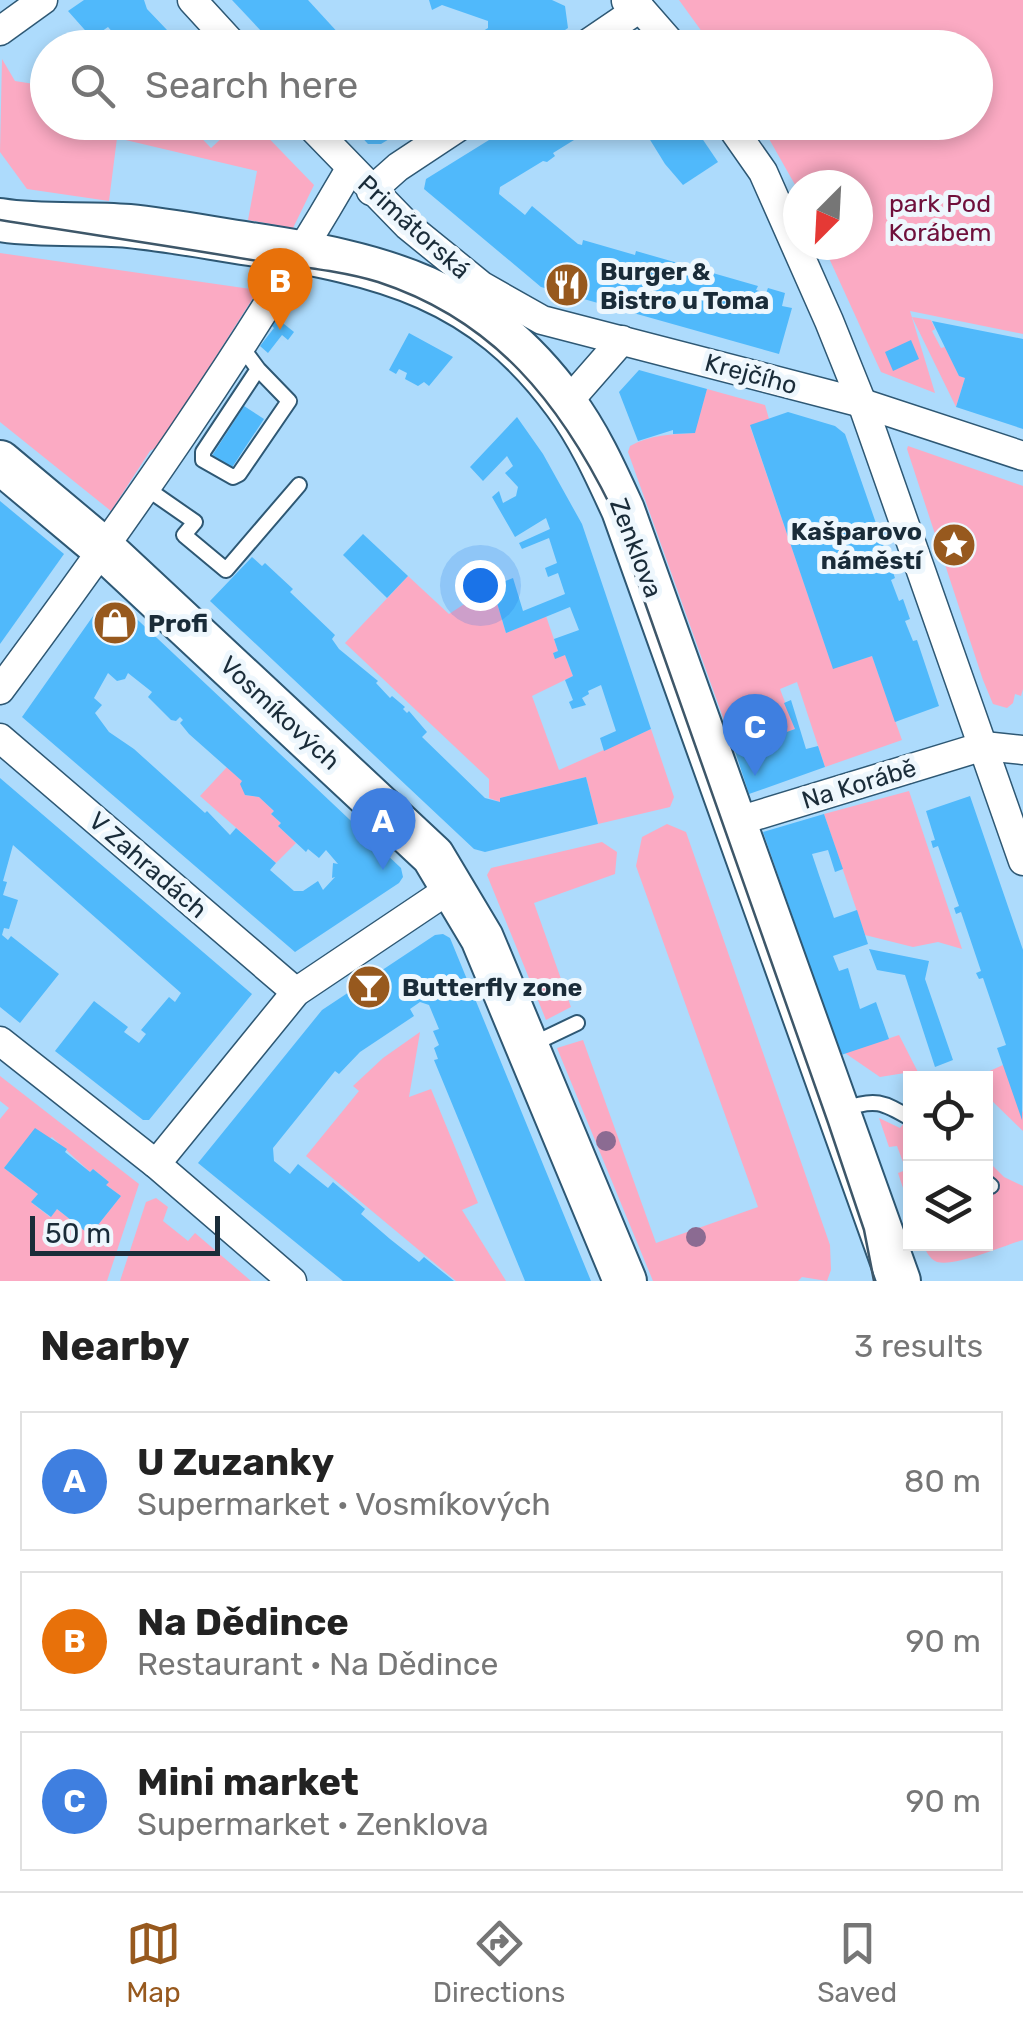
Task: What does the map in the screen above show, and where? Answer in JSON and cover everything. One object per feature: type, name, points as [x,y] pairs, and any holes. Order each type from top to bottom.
[{"type":"main road","name":"Zenklova","points":[[0,220],[128,226],[350,261],[416,283],[468,309],[508,339],[566,404],[593,447],[624,510],[899,1281]]},
{"type":"main road","points":[[482,286],[508,339]]},
{"type":"main road","name":"Vosmíkových","points":[[0,462],[105,550],[433,856],[482,938],[625,1281]]},
{"type":"street","points":[[0,31],[43,0]]},
{"type":"street","points":[[192,0],[220,30]]},
{"type":"street","points":[[602,30],[632,4],[657,30]]},
{"type":"street","name":"Primátorská","points":[[323,140],[371,192],[482,286]]},
{"type":"street","points":[[371,192],[439,140]]},
{"type":"street","points":[[740,140],[762,172],[830,321],[1023,861]]},
{"type":"street","points":[[0,690],[105,550],[301,252],[350,168]]},
{"type":"street","name":"Krejčího","points":[[482,286],[542,320],[862,403],[1023,456]]},
{"type":"street","points":[[566,404],[622,340]]},
{"type":"street","name":"V Zahradách","points":[[0,738],[296,992]]},
{"type":"street","points":[[984,746],[1022,748]]},
{"type":"street","name":"Na Korábě","points":[[735,822],[984,746]]},
{"type":"street","points":[[156,1164],[296,992],[454,886]]},
{"type":"street","points":[[0,1041],[156,1164],[292,1281]]},
{"type":"lane","points":[[240,346],[289,401],[239,474],[233,477],[203,460],[202,452],[258,369]]},
{"type":"lane","points":[[146,488],[196,522],[184,534],[226,570],[299,485]]},
{"type":"lane","points":[[527,1046],[577,1023]]},
{"type":"lane","points":[[838,1111],[865,1102],[880,1102],[903,1114]]},
{"type":"green space","name":"park Pod Korábem","points":[[679,0],[1023,0],[1023,334],[910,311],[935,393],[881,372],[830,260],[873,260],[873,170],[787,170],[770,140],[993,140],[993,30],[701,30]]},
{"type":"green space","points":[[2,59],[15,81],[30,83],[30,140],[117,140],[109,201],[27,189],[0,152]]},
{"type":"green space","points":[[125,140],[203,140],[211,148],[220,140],[270,140],[314,185],[293,228],[248,220],[257,171]]},
{"type":"green space","points":[[0,253],[258,290],[160,445],[150,451],[111,511],[0,422]]},
{"type":"green space","points":[[912,317],[931,320],[941,348],[945,347],[959,376],[965,378],[956,407]]},
{"type":"green space","points":[[707,389],[765,405],[769,419],[750,426],[833,668],[872,656],[902,740],[825,767],[797,682],[780,689],[795,729],[735,751],[628,452],[630,446],[645,439],[694,433]]},
{"type":"green space","points":[[908,446],[1023,486],[1023,689],[1007,708],[993,704],[983,680]]},
{"type":"green space","points":[[408,576],[449,614],[492,586],[506,633],[546,616],[558,651],[553,653],[565,655],[573,676],[532,696],[559,770],[651,729],[674,797],[670,807],[598,824],[586,777],[500,798],[500,802],[489,798],[489,779],[345,643]]},
{"type":"green space","points":[[227,767],[242,781],[245,795],[259,797],[274,811],[271,814],[281,823],[278,826],[296,843],[276,863],[200,796]]},
{"type":"green space","points":[[909,791],[962,949],[938,942],[913,947],[865,935],[824,814]]},
{"type":"green space","points":[[667,824],[686,832],[830,1245],[831,1270],[827,1281],[802,1277],[798,1281],[653,1281],[557,1048],[583,1040],[656,1243],[758,1207],[636,866],[642,837]]},
{"type":"green space","points":[[602,842],[617,852],[615,874],[534,903],[571,1007],[546,1020],[487,875],[491,868]]},
{"type":"green space","points":[[420,1032],[409,1097],[431,1089],[478,1203],[462,1210],[506,1281],[456,1281],[306,1156],[359,1091],[353,1086]]},
{"type":"green space","points":[[899,1035],[917,1071],[880,1077],[845,1053]]},
{"type":"green space","points":[[1003,1065],[1023,1113],[1023,1131],[993,1102],[993,1071],[990,1071]]},
{"type":"green space","points":[[0,1076],[139,1184],[107,1281],[0,1281],[0,1119],[9,1108],[0,1101]],"holes":[[[35,1129],[49,1139],[52,1137],[90,1172],[93,1169],[121,1196],[90,1235],[57,1209],[50,1217],[32,1203],[38,1194],[4,1168]]]},
{"type":"green space","points":[[879,1118],[900,1128],[903,1124],[903,1162],[897,1146],[889,1147]]},
{"type":"green space","points":[[993,1166],[1004,1177],[1023,1186],[1023,1240],[993,1250]]},
{"type":"green space","points":[[156,1198],[168,1207],[163,1221],[188,1241],[195,1233],[251,1281],[120,1281],[146,1202]]},
{"type":"green space","points":[[926,1251],[991,1251],[945,1263],[930,1257]]},
{"type":"building","points":[[84,0],[144,0],[147,9],[167,30],[85,30],[68,11]]},
{"type":"building","points":[[232,0],[308,0],[336,30],[260,30]]},
{"type":"building","points":[[429,0],[552,0],[565,6],[568,28],[485,30],[488,21],[442,5],[432,10]]},
{"type":"building","points":[[364,140],[388,140],[381,144],[368,144]]},
{"type":"building","points":[[489,140],[574,140],[553,153],[555,156],[547,162],[500,187],[499,194],[525,215],[532,206],[578,244],[582,245],[583,240],[635,255],[636,251],[758,286],[756,290],[766,293],[768,288],[785,293],[782,306],[792,308],[779,354],[541,287],[424,189],[426,179]]},
{"type":"building","points":[[650,140],[703,140],[718,162],[683,185]]},
{"type":"building","points":[[274,316],[294,332],[288,340],[282,335],[268,353],[260,346],[274,328],[269,323]]},
{"type":"building","points":[[932,321],[1023,339],[1023,429],[956,407],[965,378],[959,376]]},
{"type":"building","points":[[409,333],[453,357],[429,386],[424,382],[418,386],[405,379],[407,373],[399,369],[396,374],[389,370]]},
{"type":"building","points":[[911,340],[919,359],[893,371],[885,352]]},
{"type":"building","points":[[639,370],[707,389],[695,433],[673,434],[673,430],[638,441],[619,392]]},
{"type":"building","points":[[244,406],[264,419],[225,478],[206,465]]},
{"type":"building","points":[[788,412],[835,426],[845,434],[895,578],[891,580],[910,619],[905,621],[913,641],[917,640],[939,706],[895,722],[872,656],[833,669],[750,425]]},
{"type":"building","points":[[517,417],[543,454],[582,524],[651,729],[604,751],[600,738],[616,731],[601,685],[582,698],[586,705],[572,709],[569,702],[573,700],[565,680],[573,676],[565,655],[555,659],[553,653],[558,651],[554,639],[579,630],[570,607],[506,633],[492,586],[513,578],[523,611],[565,594],[558,573],[548,577],[545,568],[557,563],[549,538],[522,549],[519,543],[550,529],[546,518],[515,537],[492,497],[499,491],[503,503],[516,496],[518,487],[505,473],[513,466],[507,456],[483,481],[470,467]]},
{"type":"building","points":[[0,501],[64,554],[0,644]]},
{"type":"building","points":[[363,534],[408,576],[387,598],[343,555]]},
{"type":"building","points":[[252,557],[262,566],[265,563],[293,589],[290,592],[335,635],[332,639],[339,649],[409,711],[427,732],[422,737],[485,798],[500,802],[500,798],[586,777],[598,824],[485,852],[474,849],[210,601]]},
{"type":"building","points":[[123,606],[401,868],[403,877],[399,883],[295,952],[22,717],[98,609]],"holes":[[[108,673],[117,681],[125,679],[128,673],[152,692],[148,697],[171,720],[180,717],[189,734],[242,781],[245,795],[259,797],[274,811],[271,814],[281,823],[278,826],[306,852],[308,849],[319,858],[326,850],[338,864],[333,863],[332,878],[335,877],[323,890],[318,881],[303,891],[294,891],[270,870],[276,863],[236,828],[230,835],[207,811],[109,732],[95,713],[102,705],[94,698]]]},
{"type":"building","points":[[791,700],[806,749],[818,746],[825,767],[749,794],[735,751],[795,729],[784,703]]},
{"type":"building","points":[[0,778],[252,994],[149,1120],[143,1120],[55,1051],[94,1001],[128,1027],[124,1032],[139,1043],[146,1034],[141,1030],[169,997],[175,1002],[181,993],[13,845],[3,895],[18,900],[9,929],[4,928],[2,935],[8,940],[11,936],[59,974],[20,1023],[0,1007]]},
{"type":"building","points":[[970,796],[1023,950],[1022,1120],[997,1048],[1006,1045],[983,978],[979,979],[976,973],[981,971],[961,912],[956,914],[954,908],[959,906],[938,846],[933,848],[931,841],[935,840],[926,811]]},
{"type":"building","points":[[824,814],[843,869],[835,872],[828,850],[812,854],[819,875],[834,918],[857,910],[868,944],[833,956],[839,971],[848,968],[860,1009],[876,1002],[889,1039],[841,1055],[763,832]]},
{"type":"building","points":[[435,935],[450,938],[591,1281],[525,1281],[434,1060],[438,1059],[434,1048],[439,1045],[433,1031],[439,1029],[429,1005],[420,1002],[410,1009],[414,1016],[360,1052],[339,1074],[335,1071],[273,1148],[274,1161],[290,1174],[298,1164],[328,1188],[333,1182],[365,1209],[361,1214],[390,1239],[419,1262],[424,1257],[454,1281],[343,1281],[198,1163],[322,1010]]},
{"type":"building","points":[[869,949],[929,961],[925,979],[953,1060],[935,1067],[905,975],[877,970]]},
{"type":"building","points":[[35,1128],[67,1149],[65,1152],[90,1172],[93,1169],[121,1196],[90,1235],[57,1209],[51,1217],[31,1202],[38,1194],[4,1168]]},
{"type":"tram line","points":[[0,220],[378,282],[419,298],[456,319],[519,370],[546,401],[570,434],[612,509],[828,1123],[864,1230],[874,1281]]},
{"type":"place","name":"Burger & Bistro u Toma","points":[[567,285]]},
{"type":"place","name":"Na Dědince","points":[[280,330]]},
{"type":"place","name":"Kašparovo náměstí","points":[[954,545]]},
{"type":"place","name":"Profi","points":[[115,623]]},
{"type":"place","name":"Mini market","points":[[755,776]]},
{"type":"place","name":"U Zuzanky","points":[[383,870]]},
{"type":"place","name":"Butterfly zone","points":[[369,987]]}]
